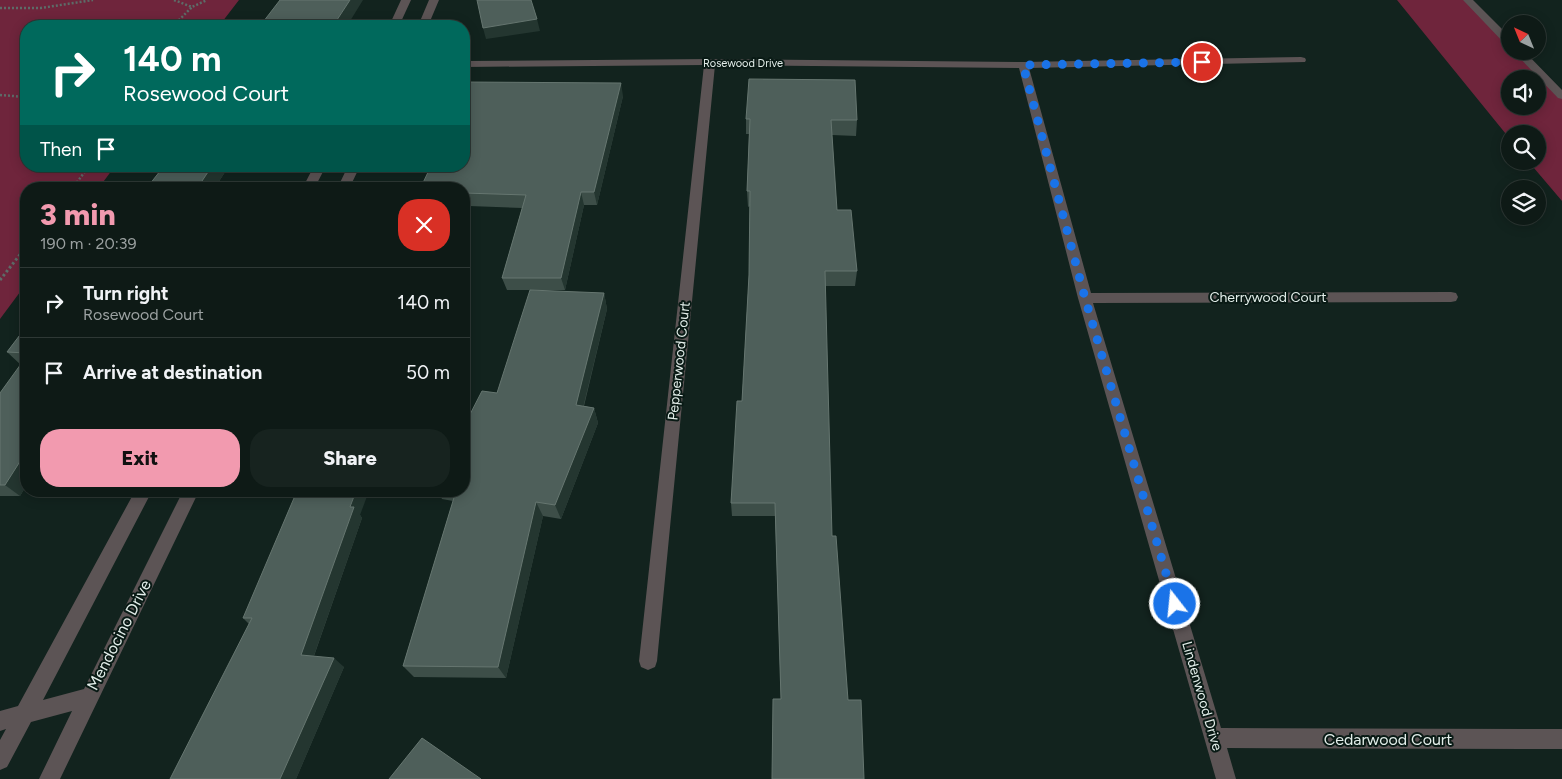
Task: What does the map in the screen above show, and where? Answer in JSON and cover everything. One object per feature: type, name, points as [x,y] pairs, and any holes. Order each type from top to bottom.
[{"type":"street","points":[[397,20],[406,0]]},
{"type":"street","points":[[426,20],[434,0]]},
{"type":"street","points":[[1468,0],[1501,34]]},
{"type":"street","name":"Rosewood Drive","points":[[470,64],[710,62],[1023,65],[1301,60]]},
{"type":"street","points":[[1527,60],[1562,96]]},
{"type":"street","name":"Pepperwood Court","points":[[648,661],[710,62]]},
{"type":"street","name":"Lindenwood Drive","points":[[1023,65],[1085,298],[1226,779]]},
{"type":"street","name":"Cherrywood Court","points":[[1085,298],[1451,297]]},
{"type":"street","points":[[0,760],[141,497]]},
{"type":"street","name":"Mendocino Drive","points":[[49,779],[188,497]]},
{"type":"street","points":[[0,721],[88,697]]},
{"type":"street","name":"Cedarwood Court","points":[[1214,738],[1562,739]]},
{"type":"path","points":[[0,8],[41,8],[93,0]]},
{"type":"path","points":[[174,0],[192,7]]},
{"type":"path","points":[[179,20],[192,7],[207,0]]},
{"type":"path","points":[[0,95],[20,97]]},
{"type":"path","points":[[0,280],[20,255]]},
{"type":"shaded area","points":[[0,0],[239,0],[224,20],[20,20],[20,172],[111,172],[103,182],[20,182],[20,292],[0,319]]},
{"type":"shaded area","points":[[1397,0],[1468,0],[1501,34],[1501,60],[1527,60],[1537,70],[1501,70],[1501,115],[1546,115],[1546,80],[1562,96],[1562,201],[1536,170],[1546,170],[1546,125],[1501,125],[1501,128]]},
{"type":"building","points":[[280,0],[350,0],[337,20],[265,20]]},
{"type":"building","points":[[477,0],[531,0],[537,19],[483,28]]},
{"type":"building","points":[[749,79],[855,80],[857,120],[831,120],[837,210],[851,210],[857,271],[825,271],[832,536],[836,536],[848,700],[861,700],[864,779],[772,779],[773,699],[781,699],[775,503],[731,503],[737,401],[742,401],[749,275],[750,191],[747,191],[750,119],[746,119]]},
{"type":"building","points":[[470,82],[621,83],[594,192],[581,192],[561,278],[502,278],[526,195],[470,193],[470,182],[423,182],[428,172],[470,172]]},
{"type":"building","points":[[159,172],[208,172],[201,182],[151,182]]},
{"type":"building","points":[[530,290],[604,293],[576,405],[594,408],[555,505],[536,502],[498,667],[403,666],[454,497],[470,497],[470,414],[482,391],[497,393]]},
{"type":"building","points":[[20,335],[20,353],[7,352]]},
{"type":"building","points":[[20,365],[20,461],[5,485],[0,485],[0,393]]},
{"type":"building","points":[[294,497],[354,497],[350,507],[354,507],[301,655],[334,658],[280,779],[170,779],[252,618],[243,618]]},
{"type":"building","points":[[422,738],[481,779],[389,779]]},
{"type":"route","points":[[1175,604],[1085,298],[1023,65],[1202,62]]}]
